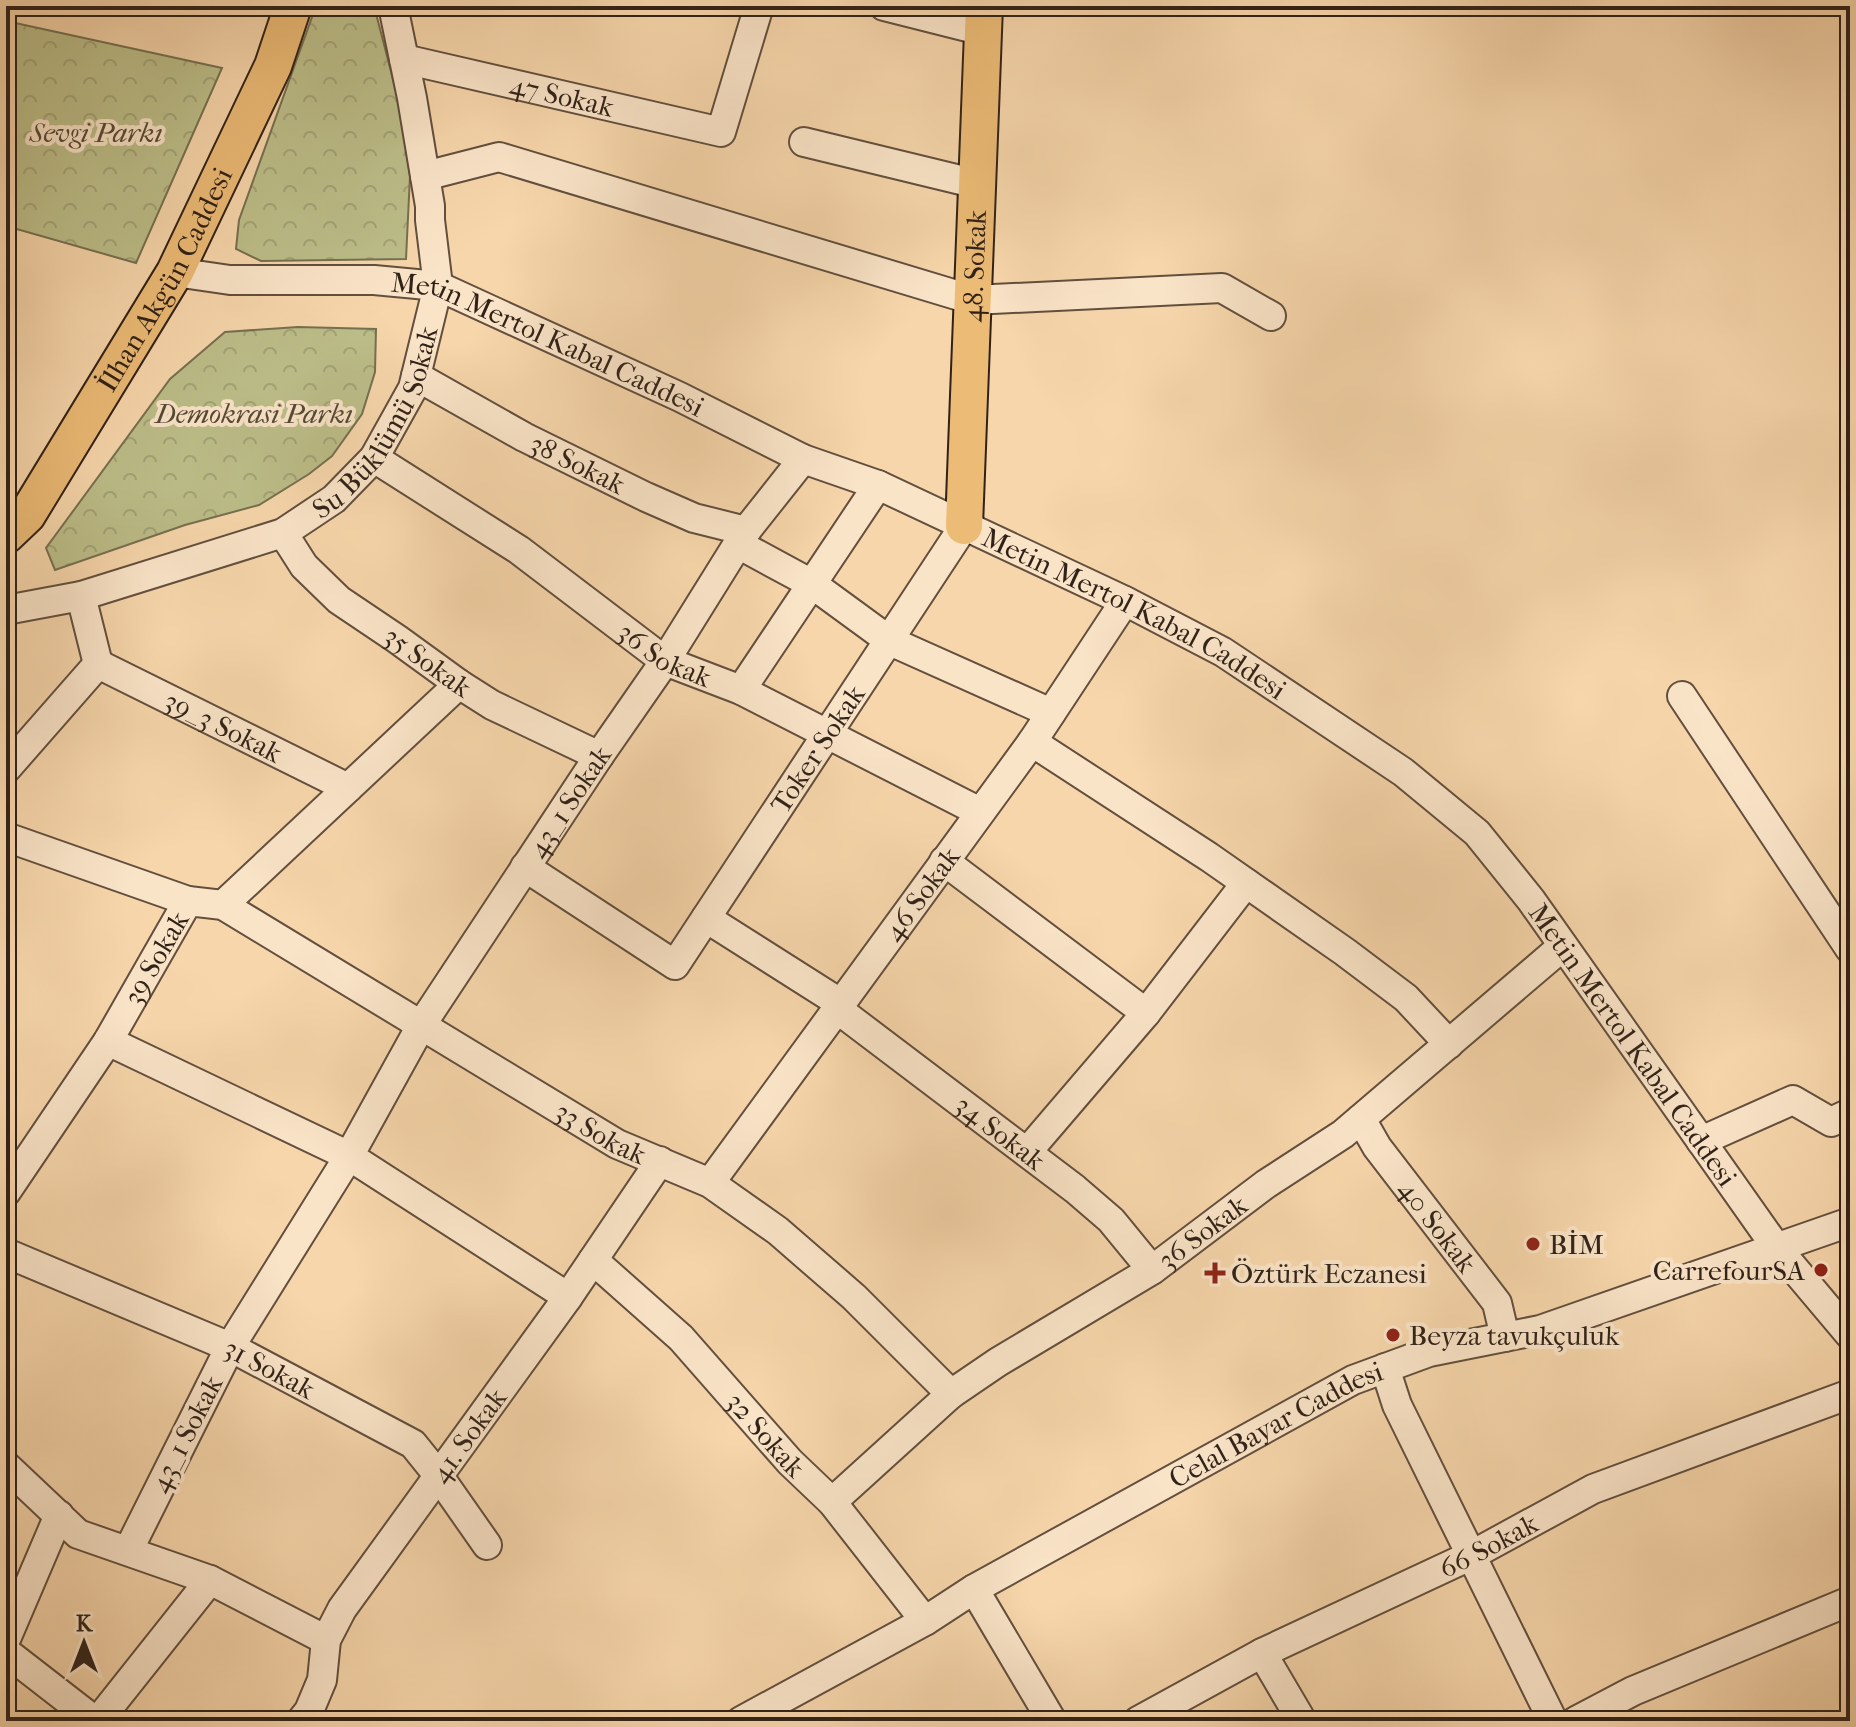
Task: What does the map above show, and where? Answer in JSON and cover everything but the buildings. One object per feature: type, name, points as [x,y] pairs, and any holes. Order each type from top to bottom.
[{"type":"main road","name":"İlhan Akgün Caddesi","points":[[6,535],[27,515],[175,272],[273,66],[293,6]]},
{"type":"main road","name":"48. Sokak","points":[[964,526],[984,19]]},
{"type":"street","name":"Su Büklümü Sokak","points":[[6,610],[81,596],[283,533],[334,499],[374,458],[413,388],[438,286],[430,206],[393,6]]},
{"type":"street","name":"47 Sokak","points":[[404,59],[721,132],[759,6]]},
{"type":"street","points":[[884,6],[984,19]]},
{"type":"street","points":[[804,142],[977,184]]},
{"type":"street","points":[[425,176],[499,157],[973,300],[1222,288],[1271,316]]},
{"type":"street","name":"Metin Mertol Kabal Caddesi","points":[[175,272],[230,280],[374,280],[438,286],[680,397],[803,459],[878,485],[1125,601],[1223,652],[1403,772],[1477,833],[1531,900],[1776,1247],[1850,1335]]},
{"type":"street","name":"38 Sokak","points":[[416,376],[524,437],[646,497],[742,537],[890,641],[1051,713]]},
{"type":"street","name":"36 Sokak","points":[[374,458],[519,550],[665,661],[741,690],[980,812]]},
{"type":"street","name":"43_1 Sokak","points":[[128,1551],[230,1347],[349,1156],[422,1024],[665,661],[742,537],[803,459]]},
{"type":"street","points":[[741,690],[878,485]]},
{"type":"street","name":"Toker Sokak","points":[[525,867],[675,965],[964,526]]},
{"type":"street","name":"35 Sokak","points":[[283,533],[304,566],[339,600],[492,705],[599,756]]},
{"type":"street","points":[[6,769],[98,664],[81,596]]},
{"type":"street","name":"46 Sokak","points":[[710,1183],[1032,742],[1125,601]]},
{"type":"street","name":"39_3 Sokak","points":[[98,664],[348,788]]},
{"type":"street","name":"39 Sokak","points":[[6,1192],[108,1041],[188,901],[223,905],[459,684]]},
{"type":"street","points":[[1682,696],[1850,949]]},
{"type":"street","points":[[1032,742],[1209,857],[1345,952],[1406,998],[1449,1044]]},
{"type":"street","points":[[6,837],[188,901]]},
{"type":"street","points":[[944,861],[1146,1013]]},
{"type":"street","points":[[1027,1152],[1146,1013],[1246,883]]},
{"type":"street","name":"33 Sokak","points":[[223,905],[617,1144],[710,1183],[778,1231],[854,1297],[951,1394]]},
{"type":"street","name":"34 Sokak","points":[[706,918],[838,1006],[1075,1189],[1111,1220],[1152,1270]]},
{"type":"street","name":"36 Sokak","points":[[832,1502],[951,1394],[998,1362],[1152,1270],[1266,1184],[1343,1134],[1563,946]]},
{"type":"street","points":[[108,1041],[349,1156],[568,1297]]},
{"type":"street","points":[[1701,1141],[1793,1100],[1831,1122],[1850,1113]]},
{"type":"street","name":"40 Sokak","points":[[1361,1119],[1377,1147],[1497,1303],[1505,1337]]},
{"type":"street","name":"41. Sokak","points":[[301,1721],[309,1711],[322,1680],[326,1640],[342,1609],[568,1297],[660,1161]]},
{"type":"street","name":"Celal Bayar Caddesi","points":[[741,1721],[1353,1380],[1429,1352],[1540,1330],[1850,1222]]},
{"type":"street","name":"31 Sokak","points":[[6,1253],[230,1347],[413,1444],[487,1545]]},
{"type":"street","name":"32 Sokak","points":[[593,1260],[681,1338],[790,1462],[832,1502],[925,1621]]},
{"type":"street","points":[[1385,1368],[1397,1405],[1553,1721]]},
{"type":"street","name":"66 Sokak","points":[[1138,1721],[1262,1653],[1472,1555],[1593,1489],[1850,1394]]},
{"type":"street","points":[[6,1466],[78,1534],[210,1580],[326,1640]]},
{"type":"street","points":[[59,1515],[7,1637],[96,1721],[210,1580]]},
{"type":"street","points":[[974,1589],[1052,1721]]},
{"type":"street","points":[[1576,1721],[1633,1691],[1850,1601]]},
{"type":"street","points":[[1262,1653],[1302,1721]]},
{"type":"green space","points":[[316,6],[374,6],[400,106],[410,176],[406,259],[261,261],[236,249],[239,220]]},
{"type":"green space","name":"Sevgi Parkı","points":[[6,21],[222,68],[136,263],[6,226]]},
{"type":"green space","name":"Demokrasi Parkı","points":[[298,327],[376,329],[375,372],[362,414],[332,456],[259,505],[185,525],[55,570],[46,548],[170,379],[225,332]]},
{"type":"place","name":"BİM","points":[[1533,1244]]},
{"type":"place","name":"CarrefourSA","points":[[1821,1270]]},
{"type":"place","name":"Öztürk Eczanesi","points":[[1215,1273]]},
{"type":"place","name":"Beyza tavukçuluk","points":[[1393,1335]]}]
